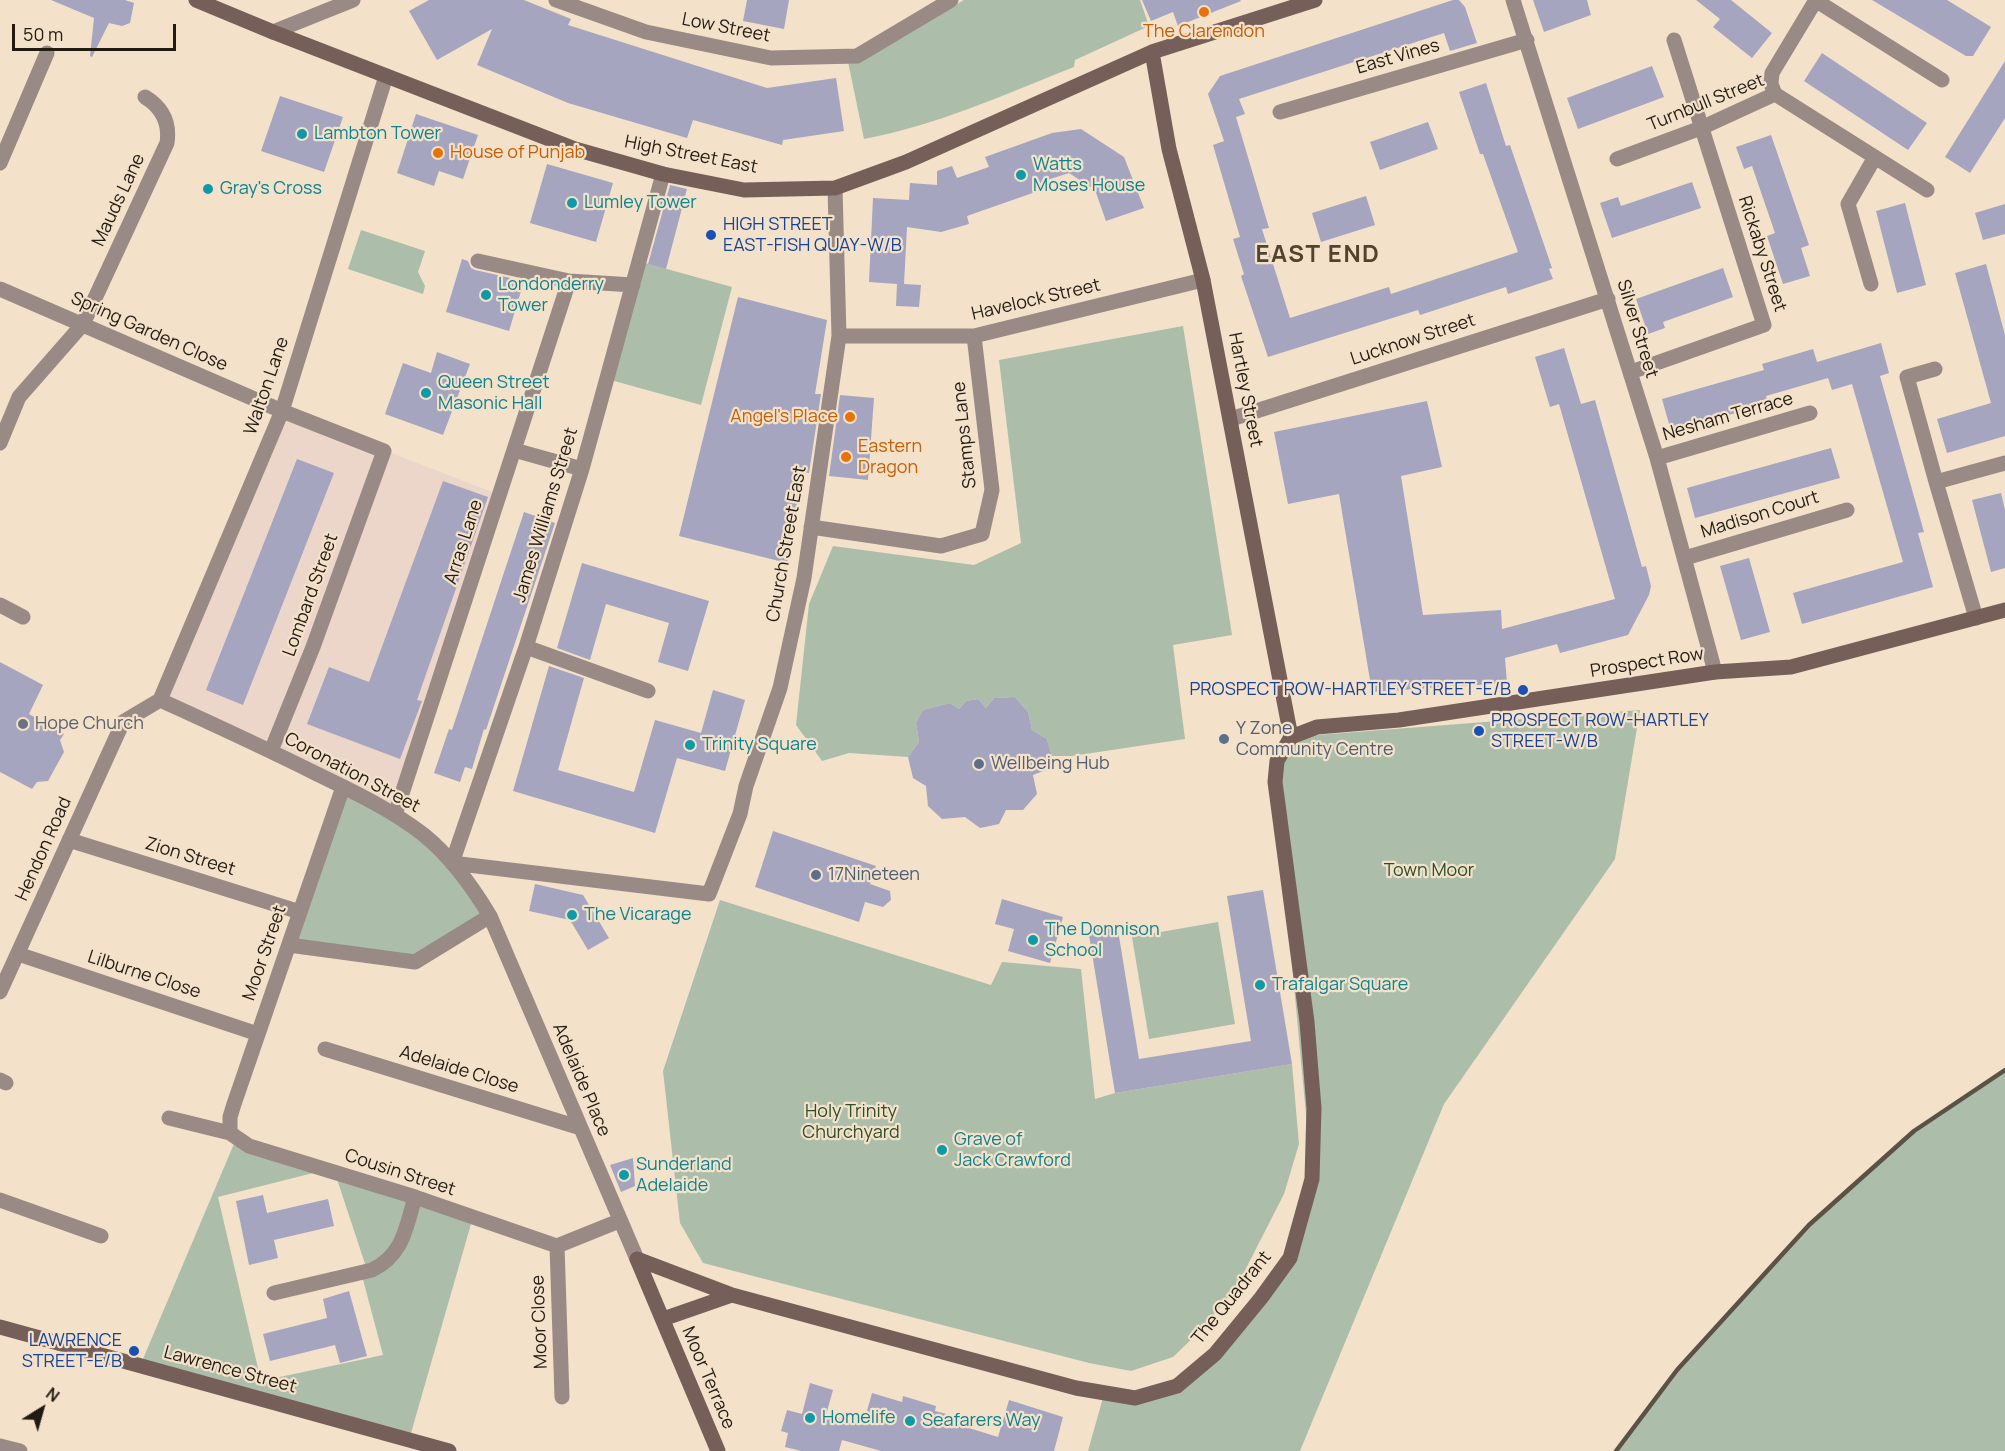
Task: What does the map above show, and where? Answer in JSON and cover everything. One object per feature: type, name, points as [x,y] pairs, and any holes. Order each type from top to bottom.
[{"type":"street","name":"High Street East","points":[[196,0],[575,149],[663,174],[744,190],[836,188],[906,162],[1152,52],[1315,0]]},
{"type":"street","points":[[273,32],[353,0]]},
{"type":"street","name":"Low Street","points":[[556,0],[646,32],[771,58],[856,56],[951,0]]},
{"type":"street","name":"Silver Street","points":[[1513,0],[1657,458],[1715,672]]},
{"type":"street","points":[[1775,94],[1772,84],[1773,73],[1815,0],[1942,80]]},
{"type":"street","name":"East Vines","points":[[1280,112],[1527,40]]},
{"type":"street","points":[[1674,40],[1701,128]]},
{"type":"street","name":"Hartley Street","points":[[1152,52],[1169,149],[1203,280],[1291,737]]},
{"type":"street","points":[[0,163],[47,53]]},
{"type":"street","name":"Walton Lane","points":[[160,700],[282,411],[386,76]]},
{"type":"street","name":"Turnbull Street","points":[[1617,159],[1701,128],[1775,94],[1927,190]]},
{"type":"street","name":"Mauds Lane","points":[[0,443],[20,397],[83,324],[167,143],[168,125],[165,116],[160,108],[146,97]]},
{"type":"street","name":"Rickaby Street","points":[[1631,372],[1764,325],[1701,128]]},
{"type":"street","points":[[1871,284],[1848,204],[1875,157]]},
{"type":"street","name":"James Williams Street","points":[[452,863],[526,647],[582,469],[663,174]]},
{"type":"street","name":"Church Street East","points":[[452,863],[709,894],[740,814],[746,786],[780,688],[804,578],[839,336],[836,188]]},
{"type":"street","points":[[478,261],[569,281],[633,285]]},
{"type":"street","name":"Havelock Street","points":[[839,336],[974,336],[1203,280]]},
{"type":"street","name":"Arras Lane","points":[[395,815],[569,281]]},
{"type":"street","name":"Spring Garden Close","points":[[0,289],[282,411],[384,451]]},
{"type":"street","name":"Lucknow Street","points":[[1231,419],[1608,299]]},
{"type":"street","name":"Stamps Lane","points":[[811,527],[940,546],[982,534],[992,490],[974,336]]},
{"type":"street","points":[[1935,369],[1907,377],[1976,618]]},
{"type":"street","name":"Nesham Terrace","points":[[1657,458],[1810,414]]},
{"type":"street","points":[[514,450],[582,469]]},
{"type":"street","name":"Lombard Street","points":[[271,751],[313,647],[384,451]]},
{"type":"street","points":[[1936,482],[2005,463]]},
{"type":"street","name":"Madison Court","points":[[1685,558],[1847,510]]},
{"type":"street","points":[[0,606],[23,616]]},
{"type":"street","name":"Prospect Row","points":[[1291,737],[1317,727],[1399,720],[1715,672],[1791,667],[2005,610]]},
{"type":"street","points":[[526,647],[648,691]]},
{"type":"street","name":"Hendon Road","points":[[0,992],[123,722],[160,700]]},
{"type":"street","name":"Coronation Street","points":[[160,700],[271,751],[395,815],[425,836],[452,863]]},
{"type":"street","name":"The Quadrant","points":[[637,1259],[732,1295],[1076,1389],[1135,1398],[1177,1386],[1215,1354],[1290,1258],[1312,1179],[1314,1108],[1307,1022],[1275,783],[1277,761],[1291,737]]},
{"type":"street","name":"Moor Street","points":[[230,1133],[231,1117],[258,1034],[343,787]]},
{"type":"street","name":"Zion Street","points":[[69,840],[300,912]]},
{"type":"street","name":"Adelaide Place","points":[[452,863],[474,889],[490,916],[663,1319]]},
{"type":"street","points":[[289,945],[416,962],[490,916]]},
{"type":"street","name":"Lilburne Close","points":[[18,954],[258,1034]]},
{"type":"street","name":"Adelaide Close","points":[[325,1049],[581,1128]]},
{"type":"street","name":"Cousin Street","points":[[170,1118],[230,1133],[249,1146],[415,1197],[557,1245]]},
{"type":"street","points":[[274,1293],[372,1270],[381,1265],[390,1258],[401,1243],[415,1197]]},
{"type":"street","points":[[0,1200],[101,1236]]},
{"type":"street","points":[[557,1245],[619,1221]]},
{"type":"street","name":"Moor Close","points":[[557,1245],[562,1397]]},
{"type":"street","points":[[663,1319],[732,1295]]},
{"type":"street","name":"Moor Terrace","points":[[663,1319],[718,1451]]},
{"type":"street","name":"Lawrence Street","points":[[0,1328],[449,1451]]},
{"type":"street","points":[[0,1446],[20,1451]]},
{"type":"shaded area","points":[[282,411],[500,495],[395,815],[160,700]]},
{"type":"green space","points":[[964,0],[1140,0],[1149,26],[1075,60],[1074,67],[996,98],[944,118],[864,139],[847,57],[885,45]]},
{"type":"green space","points":[[361,230],[425,251],[418,272],[425,286],[423,294],[348,269]]},
{"type":"green space","points":[[638,261],[732,287],[701,405],[607,379]]},
{"type":"green space","points":[[1183,326],[1232,635],[1173,645],[1185,739],[1072,756],[1052,756],[1047,739],[1032,730],[1028,712],[1015,697],[994,698],[986,708],[978,699],[966,701],[959,709],[950,703],[923,710],[916,723],[919,742],[908,757],[849,753],[822,761],[796,725],[809,604],[833,546],[974,565],[1021,543],[999,360]]},
{"type":"green space","name":"Town Moor","points":[[1640,710],[1615,859],[1444,1104],[1300,1451],[1088,1451],[1104,1394],[1177,1386],[1290,1258],[1312,1179],[1275,782],[1291,737]]},
{"type":"green space","points":[[343,787],[425,836],[490,916],[415,962],[289,945]]},
{"type":"green space","name":"Holy Trinity Churchyard","points":[[720,900],[991,985],[1002,962],[1081,969],[1095,1099],[1115,1093],[1292,1064],[1299,1144],[1284,1194],[1236,1288],[1197,1334],[1173,1357],[1131,1371],[1089,1363],[703,1263],[680,1223],[663,1071]]},
{"type":"green space","points":[[1218,922],[1235,1024],[1149,1039],[1132,937]]},
{"type":"green space","points":[[2005,1070],[2005,1451],[1616,1451],[1677,1370],[1809,1225],[1914,1131]]},
{"type":"green space","points":[[236,1139],[325,1170],[218,1197],[261,1381],[383,1355],[361,1272],[367,1270],[335,1173],[473,1217],[409,1440],[140,1366]]},
{"type":"building","points":[[51,0],[125,0],[134,3],[130,23],[122,26],[109,23],[92,57],[90,56],[94,18]]},
{"type":"building","points":[[429,0],[524,0],[571,19],[568,25],[767,88],[836,78],[844,131],[783,140],[782,145],[693,120],[687,138],[568,103],[477,65],[492,29],[437,60],[409,11]]},
{"type":"building","points":[[747,0],[789,0],[784,29],[743,21]]},
{"type":"building","points":[[1142,0],[1241,1],[1178,26],[1173,12],[1151,21]]},
{"type":"building","points":[[1453,0],[1459,0],[1465,7],[1477,43],[1450,51],[1444,33],[1239,99],[1245,114],[1236,117],[1269,228],[1262,229],[1290,318],[1389,287],[1391,294],[1518,252],[1459,92],[1486,83],[1506,146],[1510,145],[1552,268],[1549,269],[1553,279],[1508,294],[1506,287],[1420,315],[1418,310],[1268,357],[1241,276],[1244,274],[1233,239],[1240,237],[1213,145],[1224,141],[1208,94],[1220,76]]},
{"type":"building","points":[[1533,0],[1587,0],[1591,15],[1544,32]]},
{"type":"building","points":[[1696,0],[1731,0],[1772,33],[1752,58],[1713,27],[1720,19]]},
{"type":"building","points":[[1872,0],[1947,0],[1991,27],[1973,56],[1966,56]]},
{"type":"building","points":[[1822,53],[1927,123],[1908,150],[1804,81]]},
{"type":"building","points":[[2005,61],[2005,118],[1970,173],[1945,157]]},
{"type":"building","points":[[1652,66],[1664,97],[1578,129],[1567,98]]},
{"type":"building","name":"Lambton Tower","points":[[280,96],[343,117],[324,172],[261,151]]},
{"type":"building","name":"House of Punjab","points":[[416,114],[478,135],[463,179],[439,171],[434,186],[397,173]]},
{"type":"building","points":[[1428,122],[1438,149],[1380,170],[1370,142]]},
{"type":"building","points":[[1081,129],[1124,157],[1144,208],[1106,221],[1095,190],[1069,173],[1041,182],[1044,189],[967,216],[969,224],[941,232],[907,227],[904,284],[921,285],[919,307],[896,306],[897,284],[869,282],[873,198],[909,200],[910,183],[937,185],[937,171],[952,166],[957,178],[989,167],[985,157],[1052,133]]},
{"type":"building","points":[[1771,135],[1809,245],[1801,248],[1810,276],[1783,284],[1767,236],[1775,233],[1752,166],[1744,169],[1736,147]]},
{"type":"building","name":"Lumley Tower","points":[[547,164],[613,183],[596,242],[530,223]]},
{"type":"building","points":[[1692,182],[1701,208],[1612,238],[1600,203],[1618,197],[1621,206]]},
{"type":"building","points":[[670,185],[687,189],[666,269],[648,264]]},
{"type":"building","points":[[1366,196],[1375,225],[1321,242],[1312,213]]},
{"type":"building","points":[[1905,203],[1926,285],[1897,293],[1876,211]]},
{"type":"building","points":[[2005,204],[2005,234],[1983,240],[1975,213]]},
{"type":"building","name":"Londonderry Tower","points":[[462,259],[468,261],[471,268],[475,270],[524,281],[509,331],[446,312]]},
{"type":"building","points":[[1986,264],[2005,335],[2005,436],[1947,453],[1937,419],[1991,403],[1955,273]]},
{"type":"building","points":[[1723,268],[1733,297],[1663,322],[1665,328],[1648,334],[1636,299]]},
{"type":"building","points":[[738,297],[827,320],[815,394],[821,394],[809,473],[802,472],[787,563],[679,536]]},
{"type":"building","points":[[1881,343],[1889,373],[1880,376],[1924,532],[1918,533],[1933,587],[1802,624],[1793,593],[1903,562],[1852,384],[1832,390],[1828,378],[1766,396],[1768,404],[1671,431],[1662,399],[1764,370],[1762,364],[1813,349],[1817,362]]},
{"type":"building","points":[[1564,348],[1581,404],[1595,400],[1642,567],[1646,566],[1651,586],[1649,595],[1628,635],[1560,653],[1557,644],[1505,658],[1507,683],[1372,692],[1339,494],[1288,504],[1274,432],[1427,401],[1442,467],[1401,476],[1423,615],[1501,610],[1502,629],[1615,599],[1559,404],[1550,407],[1535,357]]},
{"type":"building","name":"Queen Street Masonic Hall","points":[[437,352],[470,364],[443,435],[385,414],[403,363],[431,373]]},
{"type":"building","points":[[840,395],[874,398],[868,480],[829,476]]},
{"type":"building","points":[[1831,448],[1840,478],[1695,518],[1687,488]]},
{"type":"building","points":[[297,459],[334,473],[243,705],[206,690]]},
{"type":"building","points":[[443,481],[488,497],[417,700],[422,701],[400,759],[307,724],[329,667],[369,682]]},
{"type":"building","points":[[2001,493],[2005,510],[2005,568],[1991,572],[1972,500]]},
{"type":"building","points":[[524,512],[555,523],[472,769],[465,767],[460,782],[434,773],[449,729],[452,730]]},
{"type":"building","points":[[1749,558],[1770,632],[1741,640],[1720,566]]},
{"type":"building","points":[[582,563],[709,601],[688,671],[658,662],[669,623],[606,604],[590,660],[557,648]]},
{"type":"building","name":"Hope Church","points":[[0,662],[43,685],[29,714],[64,734],[60,740],[64,752],[48,781],[37,782],[32,789],[0,772]]},
{"type":"building","name":"Trinity Square","points":[[549,666],[584,678],[558,770],[634,792],[655,720],[701,733],[713,690],[745,700],[725,771],[677,758],[655,833],[513,791]]},
{"type":"building","name":"Wellbeing Hub","points":[[1015,697],[1028,712],[1032,730],[1047,739],[1052,756],[1046,770],[1033,775],[1037,794],[1023,810],[1006,810],[999,824],[980,828],[965,817],[942,819],[928,806],[926,786],[913,778],[908,757],[919,742],[916,723],[923,710],[950,703],[959,709],[966,701],[978,699],[986,708],[994,698]]},
{"type":"building","name":"17Nineteen","points":[[773,831],[876,866],[870,884],[890,891],[891,900],[883,907],[865,902],[859,922],[755,887]]},
{"type":"building","name":"The Vicarage","points":[[535,884],[583,895],[609,938],[588,950],[570,920],[529,911]]},
{"type":"building","name":"Trafalgar Square","points":[[1263,890],[1292,1064],[1115,1093],[1088,929],[1117,924],[1139,1059],[1251,1041],[1227,896]]},
{"type":"building","name":"The Donnison School","points":[[1002,899],[1063,917],[1050,963],[1008,951],[1014,929],[995,924]]},
{"type":"building","name":"Sunderland Adelaide","points":[[633,1158],[635,1186],[621,1192],[610,1165]]},
{"type":"building","points":[[263,1195],[267,1213],[328,1199],[334,1226],[274,1240],[278,1258],[249,1265],[236,1201]]},
{"type":"building","points":[[349,1291],[367,1356],[340,1363],[335,1345],[270,1361],[263,1334],[327,1318],[323,1299]]},
{"type":"building","name":"Seafarers Way","points":[[810,1383],[833,1390],[826,1415],[863,1425],[872,1393],[902,1402],[903,1396],[936,1406],[935,1411],[958,1417],[956,1424],[998,1437],[1009,1400],[1063,1417],[1054,1451],[881,1451],[842,1440],[839,1451],[801,1451],[785,1447],[788,1433],[781,1431],[787,1410],[802,1414]]},
{"type":"railway","points":[[1616,1451],[1677,1370],[1809,1225],[1914,1131],[2005,1070]]},
{"type":"place","name":"The Clarendon","points":[[1204,12]]},
{"type":"place","name":"Lambton Tower","points":[[302,134]]},
{"type":"place","name":"House of Punjab","points":[[438,153]]},
{"type":"place","name":"Watts Moses House","points":[[1021,175]]},
{"type":"place","name":"Gray's Cross","points":[[208,189]]},
{"type":"place","name":"Lumley Tower","points":[[572,203]]},
{"type":"place","name":"HIGH STREET EAST-FISH QUAY-W/B","points":[[711,235]]},
{"type":"place","name":"Londonderry Tower","points":[[486,295]]},
{"type":"place","name":"Queen Street Masonic Hall","points":[[426,393]]},
{"type":"place","name":"Angel's Place","points":[[850,417]]},
{"type":"place","name":"Eastern Dragon","points":[[846,457]]},
{"type":"place","name":"PROSPECT ROW-HARTLEY STREET-E/B","points":[[1523,690]]},
{"type":"place","name":"Hope Church","points":[[23,724]]},
{"type":"place","name":"PROSPECT ROW-HARTLEY STREET-W/B","points":[[1479,731]]},
{"type":"place","name":"Y Zone Community Centre","points":[[1224,739]]},
{"type":"place","name":"Trinity Square","points":[[690,745]]},
{"type":"place","name":"Wellbeing Hub","points":[[979,764]]},
{"type":"place","name":"17Nineteen","points":[[816,875]]},
{"type":"place","name":"The Vicarage","points":[[572,915]]},
{"type":"place","name":"The Donnison School","points":[[1033,940]]},
{"type":"place","name":"Trafalgar Square","points":[[1260,985]]},
{"type":"place","name":"Grave of Jack Crawford","points":[[942,1150]]},
{"type":"place","name":"Sunderland Adelaide","points":[[624,1175]]},
{"type":"place","name":"LAWRENCE STREET-E/B","points":[[134,1351]]},
{"type":"place","name":"Homelife","points":[[810,1418]]},
{"type":"place","name":"Seafarers Way","points":[[910,1421]]},
{"type":"district","name":"EAST END","points":[[1318,255]]}]
